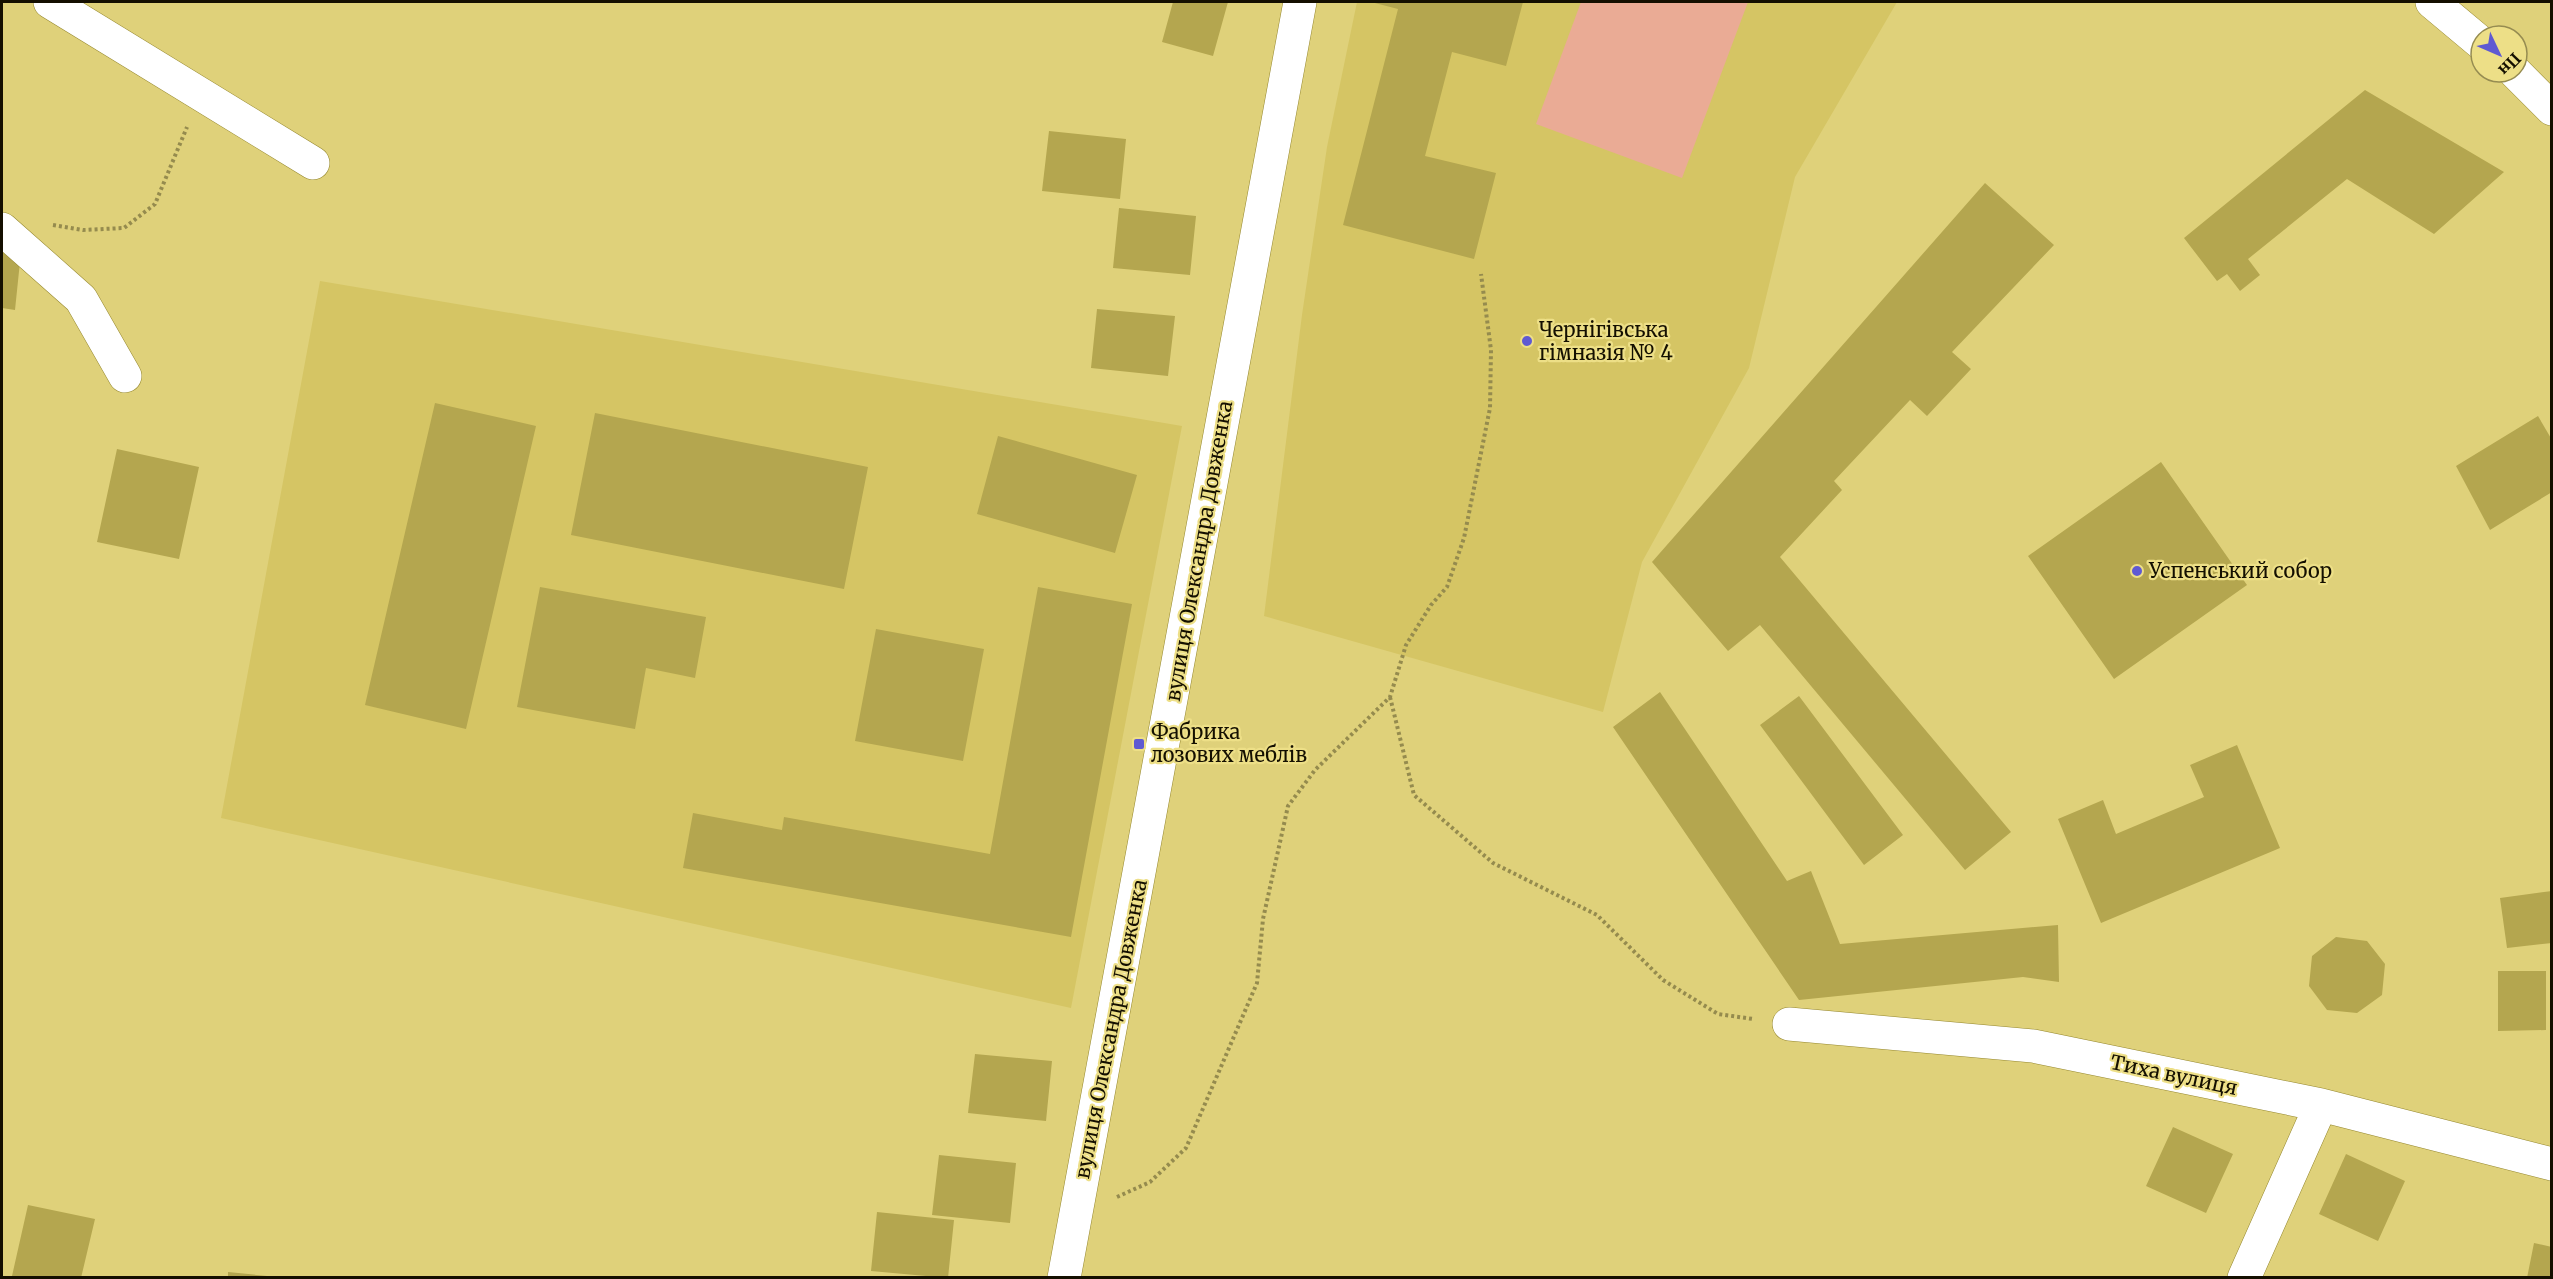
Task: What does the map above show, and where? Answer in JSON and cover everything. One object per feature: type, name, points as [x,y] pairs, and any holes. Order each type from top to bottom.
[{"type":"street","points":[[50,2],[313,163]]},
{"type":"street","name":"вулиця Олександра Довженка","points":[[1065,1278],[1300,2]]},
{"type":"street","points":[[2432,2],[2469,33]]},
{"type":"street","points":[[2527,84],[2552,109]]},
{"type":"street","points":[[2,229],[81,299],[125,376]]},
{"type":"street","name":"Тиха вулиця","points":[[1789,1024],[2033,1046],[2321,1105],[2552,1164]]},
{"type":"street","points":[[2244,1278],[2321,1105]]},
{"type":"path","points":[[48,224],[82,230],[124,228],[155,204],[181,143],[198,92]]},
{"type":"path","points":[[1114,1198],[1150,1182],[1185,1148],[1257,983],[1263,919],[1288,806],[1315,770],[1390,697],[1406,645],[1431,605],[1447,587],[1464,538],[1490,408],[1491,350],[1481,274]]},
{"type":"path","points":[[1390,697],[1414,795],[1493,863],[1598,915],[1663,980],[1718,1014],[1789,1024]]},
{"type":"shaded area","name":"Чернігівська гімназія № 4","points":[[1357,2],[1897,2],[1795,177],[1749,368],[1642,562],[1603,712],[1264,616],[1302,315],[1327,147]]},
{"type":"shaded area","points":[[1581,2],[1748,2],[1682,178],[1536,124]]},
{"type":"shaded area","points":[[320,281],[1182,426],[1071,1008],[221,818]]},
{"type":"building","points":[[1173,2],[1228,2],[1213,56],[1162,42]]},
{"type":"building","points":[[1371,2],[1523,2],[1506,66],[1452,52],[1425,156],[1496,173],[1474,259],[1343,225],[1398,9]]},
{"type":"building","points":[[2365,90],[2504,172],[2434,234],[2347,179],[2248,259],[2260,275],[2240,291],[2227,274],[2217,281],[2184,238]]},
{"type":"building","points":[[1049,131],[1126,139],[1120,199],[1042,191]]},
{"type":"building","points":[[1985,183],[2054,245],[1952,352],[1971,369],[1927,416],[1910,400],[1834,481],[1842,490],[1780,557],[2011,832],[1965,870],[1760,625],[1728,651],[1652,562]]},
{"type":"building","points":[[1119,208],[1196,216],[1190,275],[1113,268]]},
{"type":"building","points":[[2,250],[21,252],[15,310],[2,308]]},
{"type":"building","points":[[1097,309],[1175,316],[1168,376],[1091,368]]},
{"type":"building","points":[[435,403],[536,426],[466,729],[365,705]]},
{"type":"building","points":[[595,413],[868,467],[844,589],[571,535]]},
{"type":"building","points":[[2538,416],[2552,440],[2552,492],[2490,530],[2456,466]]},
{"type":"building","points":[[998,436],[1137,475],[1115,553],[977,514]]},
{"type":"building","points":[[117,449],[199,467],[179,559],[97,542]]},
{"type":"building","name":"Успенський собор","points":[[2161,462],[2247,585],[2114,679],[2028,556]]},
{"type":"building","points":[[540,587],[706,617],[695,678],[646,668],[635,729],[517,707]]},
{"type":"building","points":[[1038,587],[1132,604],[1071,937],[683,868],[693,813],[782,830],[784,817],[990,854]]},
{"type":"building","points":[[876,629],[984,649],[963,761],[855,741]]},
{"type":"building","points":[[1660,692],[1787,881],[1811,871],[1840,944],[2058,925],[2059,982],[2023,977],[1799,1000],[1613,727]]},
{"type":"building","points":[[1799,696],[1903,835],[1864,865],[1760,725]]},
{"type":"building","points":[[2237,745],[2280,848],[2101,923],[2058,819],[2103,800],[2116,834],[2204,797],[2190,765]]},
{"type":"building","points":[[2552,891],[2552,943],[2507,948],[2500,898]]},
{"type":"building","points":[[2336,937],[2367,941],[2385,964],[2382,995],[2357,1013],[2327,1010],[2309,986],[2312,956]]},
{"type":"building","points":[[2498,971],[2546,971],[2546,1030],[2498,1031]]},
{"type":"building","points":[[975,1054],[1052,1061],[1046,1121],[968,1113]]},
{"type":"building","points":[[2173,1127],[2233,1154],[2206,1213],[2146,1186]]},
{"type":"building","points":[[2346,1154],[2405,1181],[2378,1241],[2319,1214]]},
{"type":"building","points":[[939,1155],[1016,1163],[1010,1223],[932,1215]]},
{"type":"building","points":[[28,1205],[95,1219],[81,1278],[12,1276]]},
{"type":"building","points":[[877,1212],[954,1220],[948,1278],[871,1271]]},
{"type":"building","points":[[2534,1243],[2552,1247],[2552,1278],[2527,1278]]},
{"type":"building","points":[[228,1272],[267,1276],[267,1278],[228,1278]]},
{"type":"place","name":"Чернігівська гімназія № 4","points":[[1527,341]]},
{"type":"place","name":"Успенський собор","points":[[2137,571]]},
{"type":"place","name":"Фабрика лозових меблів","points":[[1139,744]]}]
